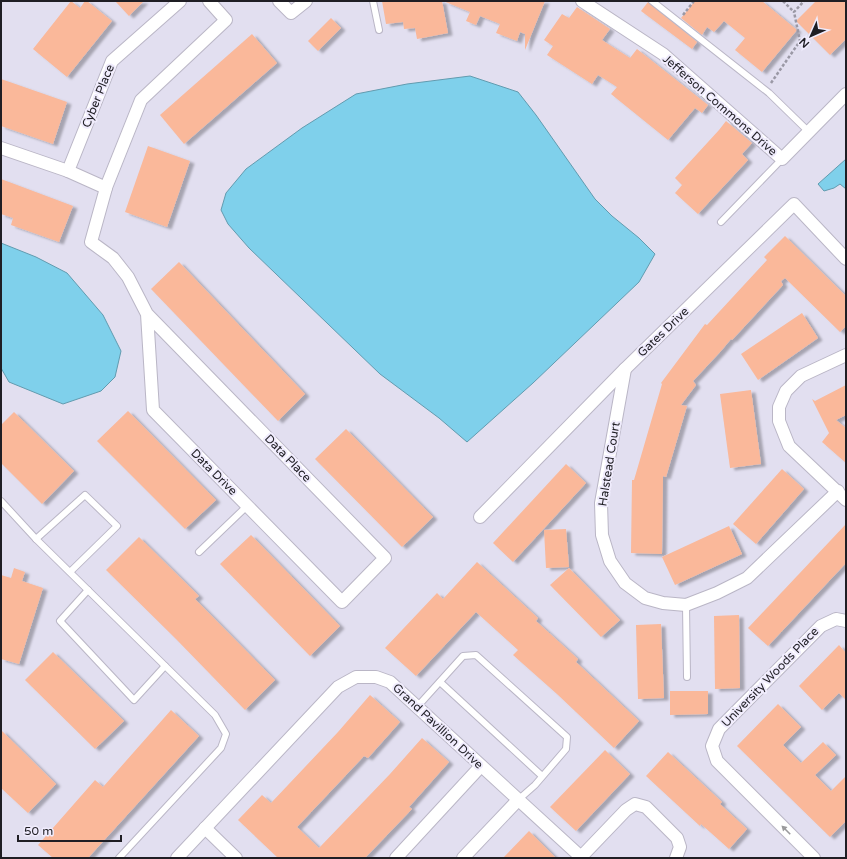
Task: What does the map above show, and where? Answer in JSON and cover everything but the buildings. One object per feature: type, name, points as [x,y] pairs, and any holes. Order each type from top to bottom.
[{"type":"street","name":"Cyber Place","points":[[68,171],[112,61],[180,1]]},
{"type":"street","points":[[147,314],[128,277],[113,258],[92,242],[105,190],[142,100],[226,20],[209,1]]},
{"type":"street","points":[[279,1],[291,13],[306,1]]},
{"type":"street","name":"Jefferson Commons Drive","points":[[582,1],[663,54],[782,159],[846,94]]},
{"type":"street","points":[[1,148],[68,171],[106,188],[105,190]]},
{"type":"street","name":"Gates Drive","points":[[480,517],[625,369],[794,204],[846,259]]},
{"type":"street","name":"Data Drive","points":[[147,314],[153,410],[342,602]]},
{"type":"street","name":"Data Place","points":[[147,314],[385,558],[342,602]]},
{"type":"street","points":[[842,496],[789,446],[779,421],[779,407],[786,391],[800,376],[846,355]]},
{"type":"street","name":"Halstead Court","points":[[625,369],[601,503],[602,535],[610,561],[624,583],[645,598],[663,603],[686,605],[717,593],[747,578],[842,496]]},
{"type":"street","name":"University Woods Place","points":[[814,858],[717,761],[712,746],[719,728],[821,626],[836,619],[846,621]]},
{"type":"street","name":"Grand Pavillion Drive","points":[[177,858],[338,687],[356,676],[376,677],[390,682],[582,858]]},
{"type":"street","points":[[396,858],[481,766]]},
{"type":"street","points":[[463,858],[518,800]]},
{"type":"street","points":[[582,858],[626,810],[635,804],[646,808],[677,838],[680,847],[676,858]]},
{"type":"street","points":[[205,828],[236,858]]},
{"type":"lane","points":[[373,1],[379,30]]},
{"type":"lane","points":[[652,1],[766,90],[809,132]]},
{"type":"lane","points":[[721,222],[782,159]]},
{"type":"lane","points":[[36,539],[85,495],[117,526],[70,572]]},
{"type":"lane","points":[[1,502],[36,539],[215,715],[226,734],[221,748],[119,858]]},
{"type":"lane","points":[[199,552],[247,506]]},
{"type":"lane","points":[[88,590],[60,621],[134,700],[165,666]]},
{"type":"lane","points":[[686,605],[687,677]]},
{"type":"lane","points":[[417,707],[463,656],[476,655],[566,737],[566,749],[518,800]]},
{"type":"lane","points":[[440,682],[542,776]]},
{"type":"path","points":[[678,21],[694,1]]},
{"type":"path","points":[[766,90],[800,41],[794,12],[783,1]]},
{"type":"path","points":[[794,12],[804,1]]},
{"type":"water","points":[[470,76],[518,92],[595,199],[655,254],[639,282],[533,383],[467,442],[439,418],[380,374],[249,248],[228,224],[221,210],[226,193],[246,169],[302,128],[356,94],[407,84]]},
{"type":"water","points":[[846,159],[846,189],[840,184],[834,188],[824,191],[818,184]]},
{"type":"water","points":[[1,243],[36,257],[67,273],[103,315],[121,351],[115,377],[101,391],[63,404],[9,382],[1,368]]}]
